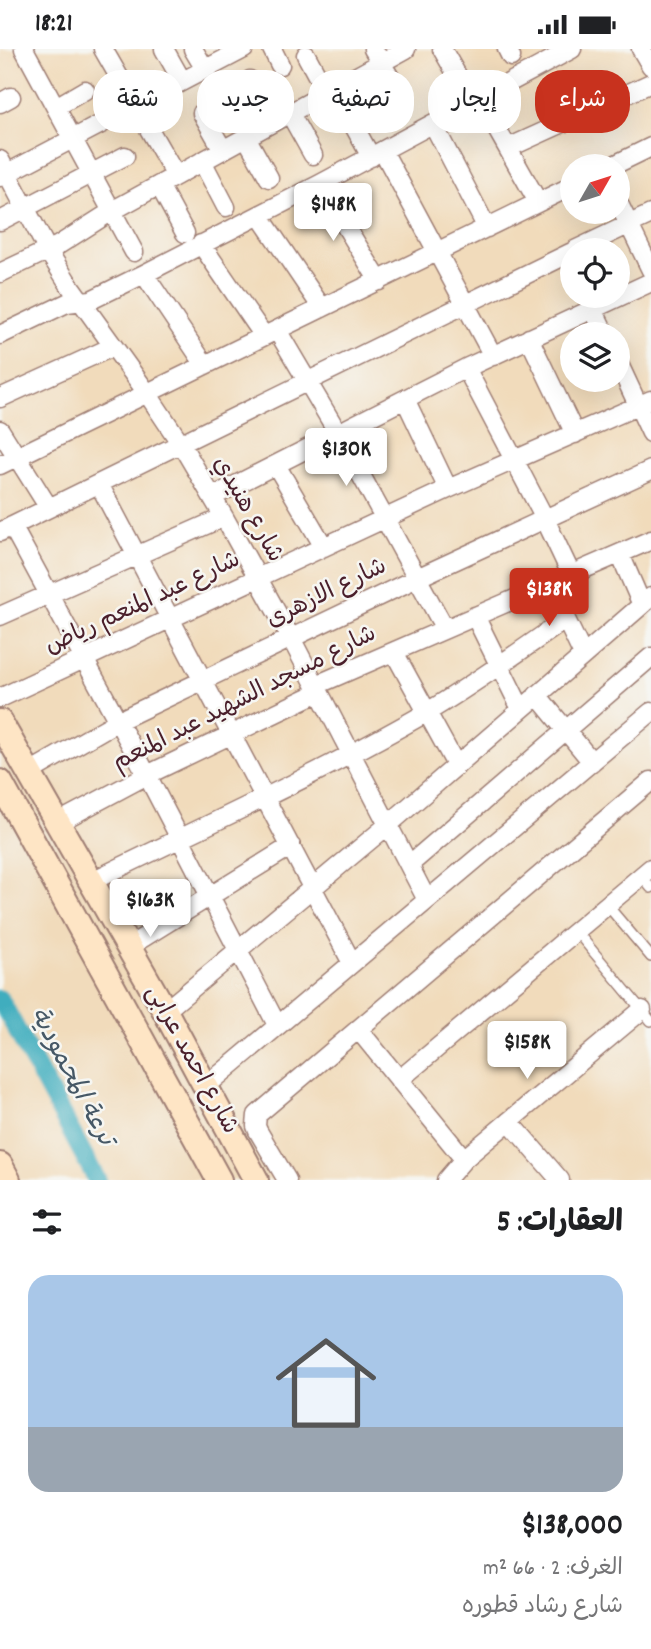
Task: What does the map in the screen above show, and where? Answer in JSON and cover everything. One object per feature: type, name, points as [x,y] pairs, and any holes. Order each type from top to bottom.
[{"type":"main road","name":"شارع احمد عرابى","points":[[0,722],[165,1011],[256,1180]]},
{"type":"main road","name":"شارع احمد عرابى","points":[[0,782],[219,1180]]},
{"type":"main road","points":[[0,1165],[8,1180]]},
{"type":"street","points":[[24,49],[134,252]]},
{"type":"street","points":[[103,49],[115,70]]},
{"type":"street","points":[[164,49],[176,70]]},
{"type":"street","points":[[193,49],[205,69]]},
{"type":"street","points":[[183,80],[244,49]]},
{"type":"street","points":[[358,70],[377,56],[405,49]]},
{"type":"street","points":[[442,49],[454,70]]},
{"type":"street","points":[[521,77],[572,49]]},
{"type":"street","points":[[641,49],[651,66]]},
{"type":"street","points":[[306,55],[316,70]]},
{"type":"street","points":[[508,148],[651,83]]},
{"type":"street","points":[[56,107],[85,90]]},
{"type":"street","points":[[294,121],[313,155]]},
{"type":"street","points":[[2,170],[93,127]]},
{"type":"street","points":[[0,335],[67,303],[91,300],[428,127]]},
{"type":"street","points":[[152,133],[176,176]]},
{"type":"street","points":[[213,133],[223,150]]},
{"type":"street","points":[[0,273],[48,251],[112,211],[253,133]]},
{"type":"street","points":[[362,133],[437,253],[493,356]]},
{"type":"street","points":[[438,133],[487,228]]},
{"type":"street","points":[[499,133],[538,202]]},
{"type":"street","points":[[247,137],[269,178]]},
{"type":"street","points":[[630,157],[651,147]]},
{"type":"street","points":[[0,221],[125,156]]},
{"type":"street","points":[[202,161],[226,207]]},
{"type":"street","name":"شارع هنيدي","points":[[2,170],[80,302],[147,393],[224,517],[291,638],[427,900]]},
{"type":"street","points":[[320,184],[379,281]]},
{"type":"street","points":[[159,185],[185,233]]},
{"type":"street","points":[[0,465],[560,192]]},
{"type":"street","points":[[630,224],[651,214]]},
{"type":"street","points":[[259,215],[322,308]]},
{"type":"street","points":[[600,238],[629,224],[651,270]]},
{"type":"street","points":[[201,244],[307,381],[445,629]]},
{"type":"street","points":[[277,1025],[49,594],[6,529],[560,258]]},
{"type":"street","points":[[144,274],[205,365]]},
{"type":"street","points":[[212,497],[466,368],[651,282]]},
{"type":"street","points":[[593,309],[599,322]]},
{"type":"street","points":[[529,338],[575,433]]},
{"type":"street","points":[[0,398],[112,347]]},
{"type":"street","points":[[466,368],[545,519],[571,575]]},
{"type":"street","points":[[630,380],[645,403],[651,433]]},
{"type":"street","points":[[405,399],[448,489]]},
{"type":"street","name":"شارع عبد المنعم رياض","points":[[0,698],[448,489],[645,403]]},
{"type":"street","points":[[0,430],[49,508]]},
{"type":"street","points":[[276,464],[324,547]]},
{"type":"street","name":"شارع الازهرى","points":[[28,773],[118,721],[651,470]]},
{"type":"street","points":[[99,484],[352,963]]},
{"type":"street","points":[[0,616],[224,517]]},
{"type":"street","name":"شارع مسجد الشهيد عبد المنعم","points":[[57,823],[147,775],[311,696],[321,683],[651,540]]},
{"type":"street","points":[[165,1011],[388,825],[646,601],[620,554]]},
{"type":"street","points":[[549,584],[583,655]]},
{"type":"street","points":[[475,617],[521,709]]},
{"type":"street","points":[[90,881],[351,754],[426,713],[500,666],[566,619]]},
{"type":"street","points":[[394,652],[456,765]]},
{"type":"street","points":[[409,865],[651,657]]},
{"type":"street","points":[[537,695],[592,762]]},
{"type":"street","points":[[205,1087],[651,712]]},
{"type":"street","points":[[287,1180],[258,1131],[257,1115],[651,781]]},
{"type":"street","points":[[128,947],[290,846]]},
{"type":"street","points":[[399,1080],[607,905],[648,877]]},
{"type":"street","points":[[446,1180],[464,1159],[509,1121],[646,1016]]},
{"type":"street","points":[[358,1029],[464,1159]]},
{"type":"street","points":[[509,1121],[560,1180]]},
{"type":"lane","points":[[607,905],[651,957]]},
{"type":"lane","points":[[576,931],[646,1016]]},
{"type":"waterway","name":"ترعة المحمودية","points":[[0,999],[97,1180]]}]
